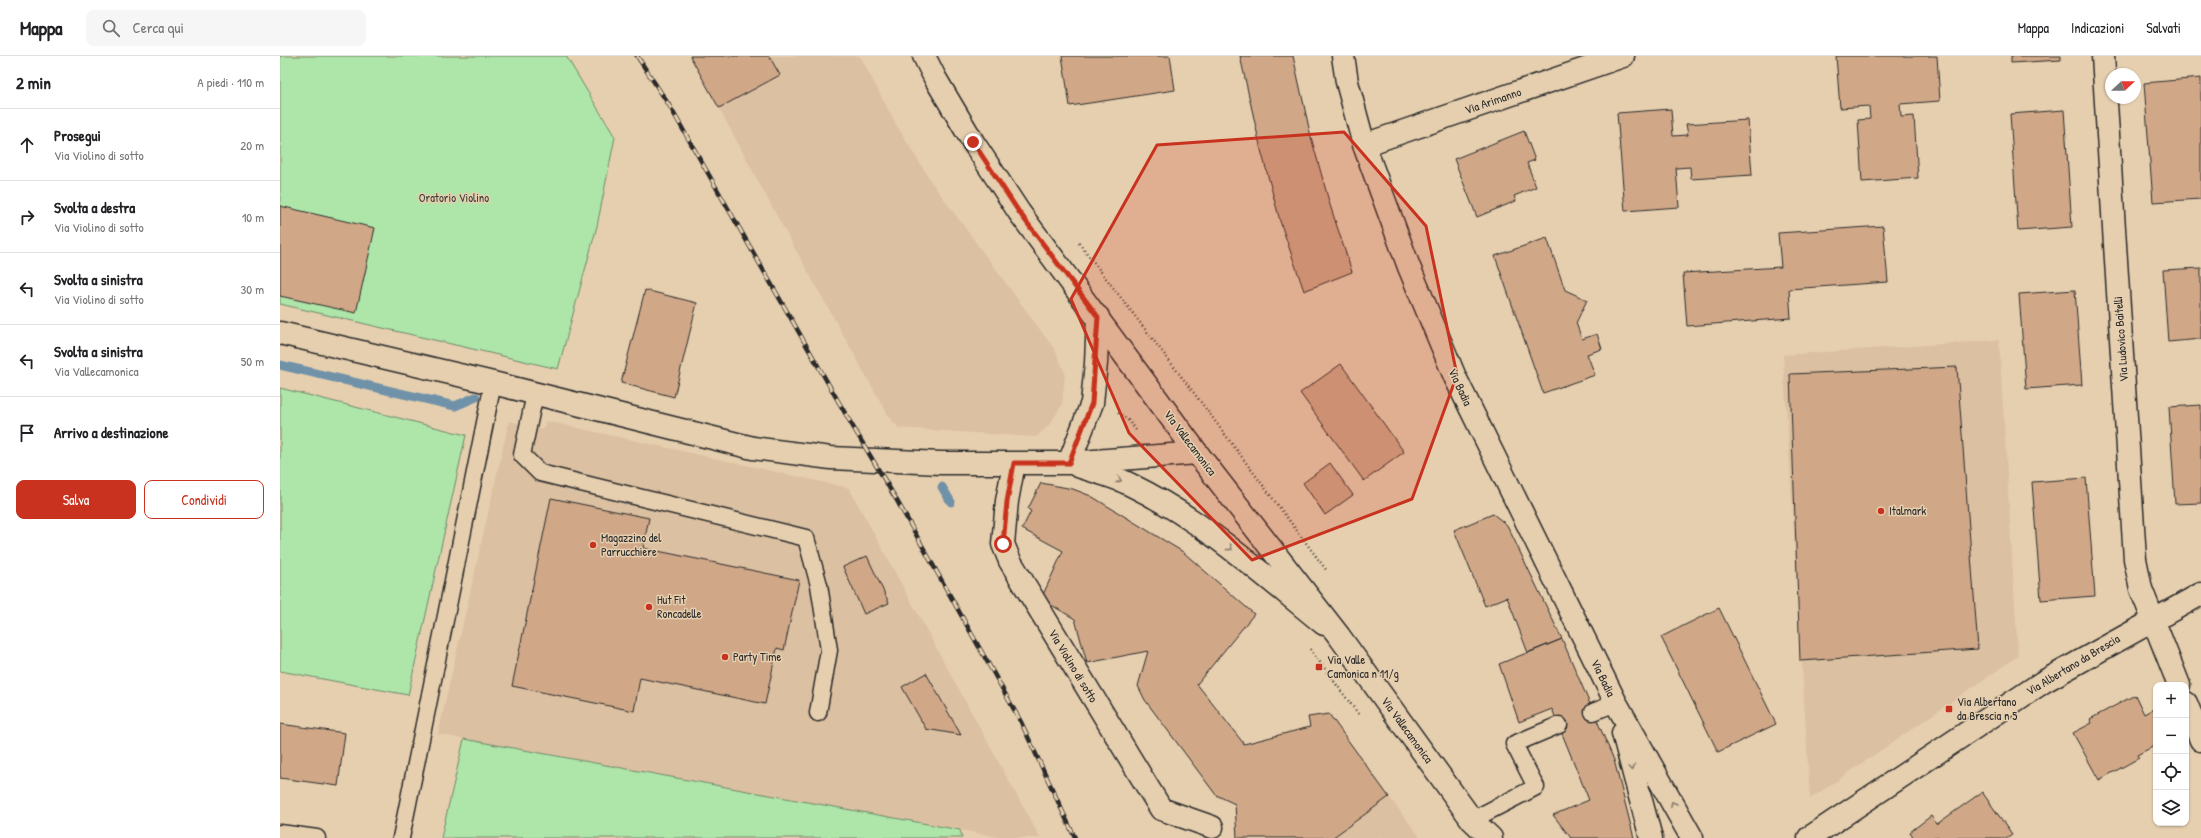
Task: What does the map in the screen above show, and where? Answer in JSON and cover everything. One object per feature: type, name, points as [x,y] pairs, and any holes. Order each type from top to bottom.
[{"type":"street","name":"Via Vallecamonica","points":[[924,56],[935,78],[973,142],[1019,212],[1197,453],[1339,636],[1476,829],[1491,838]]},
{"type":"street","name":"Via Badia","points":[[1343,56],[1347,82],[1364,145],[1409,268],[1455,377],[1616,703],[1692,838]]},
{"type":"street","name":"Via Arimanno","points":[[1364,145],[1623,56]]},
{"type":"street","name":"Via Ludovico Baitelli","points":[[2103,56],[2135,559],[2141,589],[2178,682]]},
{"type":"street","points":[[1069,463],[1092,403],[1098,317]]},
{"type":"street","points":[[280,333],[493,383],[753,448],[850,459],[941,464],[1069,463],[1197,453]]},
{"type":"street","name":"Via Violino di sotto","points":[[1014,463],[1006,508],[1003,544],[1010,561],[1161,809],[1212,827]]},
{"type":"street","points":[[1069,463],[1128,483],[1170,506],[1232,550],[1339,636]]},
{"type":"street","name":"Via Albertano da Brescia","points":[[1809,838],[2043,682],[2152,619],[2201,594]]},
{"type":"street","name":"Via Badia","points":[[1616,703],[1651,838]]},
{"type":"street","points":[[2189,710],[2201,740]]},
{"type":"lane","points":[[401,838],[493,383]]},
{"type":"lane","points":[[535,394],[522,455],[540,473],[806,538],[819,584],[829,650],[818,713]]},
{"type":"lane","points":[[1593,712],[1616,703]]},
{"type":"lane","points":[[1476,829],[1536,787],[1514,744],[1559,725]]},
{"type":"lane","points":[[280,833],[317,838]]},
{"type":"path","points":[[1078,241],[1197,396],[1328,572]]},
{"type":"path","points":[[1115,411],[1127,419],[1140,435]]},
{"type":"path","points":[[1308,646],[1364,721]]},
{"type":"highlighted area","points":[[1344,132],[1426,226],[1457,375],[1412,499],[1252,560],[1129,433],[1071,299],[1157,145]]},
{"type":"shaded area","points":[[691,56],[860,56],[897,126],[932,183],[1055,350],[1065,373],[1062,405],[1050,424],[1036,437],[899,428],[889,417],[778,218]]},
{"type":"shaded area","points":[[1999,340],[2018,656],[1810,799],[1783,355]]},
{"type":"shaded area","points":[[509,421],[543,430],[546,421],[849,488],[1040,838],[1004,838],[438,734]]},
{"type":"shaded area","points":[[1389,797],[1421,838],[1332,838]]},
{"type":"green space","name":"Oratorio Violino","points":[[280,56],[566,56],[615,137],[597,226],[558,369],[280,304]]},
{"type":"green space","points":[[280,388],[466,435],[408,695],[280,671]]},
{"type":"green space","points":[[464,739],[960,830],[962,838],[441,838]]},
{"type":"building","points":[[690,56],[769,56],[780,75],[719,108]]},
{"type":"building","points":[[1062,56],[1170,56],[1175,90],[1070,106]]},
{"type":"building","points":[[1240,56],[1293,56],[1311,137],[1330,205],[1352,272],[1304,291],[1280,221],[1261,150]]},
{"type":"building","points":[[1836,56],[1937,56],[1940,101],[1900,104],[1901,117],[1914,116],[1918,178],[1862,182],[1858,120],[1870,119],[1869,106],[1840,108]]},
{"type":"building","points":[[2011,56],[2061,56],[2061,60],[2011,63]]},
{"type":"building","points":[[2201,78],[2201,199],[2153,202],[2144,83]]},
{"type":"building","points":[[1671,109],[1673,136],[1688,135],[1686,124],[1748,120],[1752,175],[1691,179],[1690,167],[1676,168],[1679,207],[1625,211],[1617,113]]},
{"type":"building","points":[[2064,110],[2072,227],[2018,231],[2010,114]]},
{"type":"building","points":[[1524,131],[1535,160],[1527,163],[1536,187],[1514,196],[1516,201],[1477,217],[1454,159]]},
{"type":"building","points":[[280,206],[375,228],[356,313],[280,296]]},
{"type":"building","points":[[1883,226],[1888,282],[1789,289],[1791,318],[1687,326],[1683,273],[1781,267],[1778,233]]},
{"type":"building","points":[[1547,238],[1565,290],[1587,300],[1576,323],[1582,339],[1597,334],[1602,349],[1587,354],[1595,375],[1543,393],[1495,256]]},
{"type":"building","points":[[2201,268],[2201,339],[2168,342],[2163,270]]},
{"type":"building","points":[[645,290],[697,303],[674,397],[621,383]]},
{"type":"building","points":[[2075,290],[2082,385],[2026,389],[2019,294]]},
{"type":"building","points":[[1341,364],[1404,452],[1364,481],[1300,393]]},
{"type":"building","name":"Italmark","points":[[1957,367],[1978,649],[1800,661],[1790,374]]},
{"type":"building","points":[[2201,405],[2201,503],[2175,504],[2169,407]]},
{"type":"building","points":[[1330,463],[1353,495],[1325,515],[1303,483]]},
{"type":"building","points":[[2086,478],[2095,596],[2041,600],[2032,482]]},
{"type":"building","points":[[1041,483],[1073,489],[1091,496],[1183,552],[1254,614],[1197,684],[1244,744],[1310,727],[1308,717],[1329,714],[1389,797],[1332,838],[1237,838],[1235,804],[1216,795],[1145,700],[1138,686],[1148,651],[1087,663],[1075,619],[1041,599],[1063,551],[1022,529],[1031,511],[1028,509]]},
{"type":"building","points":[[551,498],[649,518],[643,548],[799,580],[784,650],[777,648],[765,704],[640,678],[634,711],[512,686]]},
{"type":"building","points":[[1493,514],[1507,525],[1562,639],[1528,653],[1507,597],[1485,606],[1454,530]]},
{"type":"building","points":[[867,556],[889,603],[864,614],[843,567]]},
{"type":"building","points":[[1719,608],[1776,724],[1718,752],[1661,637]]},
{"type":"building","points":[[1562,639],[1614,760],[1634,838],[1571,838],[1553,815],[1589,800],[1552,709],[1519,722],[1499,664]]},
{"type":"building","points":[[926,673],[961,735],[926,729],[902,687]]},
{"type":"building","points":[[2135,695],[2144,714],[2153,709],[2153,747],[2137,755],[2139,758],[2099,780],[2073,733],[2092,723],[2090,719]]},
{"type":"building","points":[[280,724],[345,733],[338,786],[280,778]]},
{"type":"building","points":[[1982,792],[2012,834],[2006,838],[1914,838],[1910,832],[1931,816],[1937,824]]},
{"type":"waterway","points":[[280,365],[455,406],[476,397]]},
{"type":"waterway","points":[[942,487],[951,502]]},
{"type":"railway","points":[[637,56],[669,105],[849,420],[896,499],[1021,722],[1075,838]]},
{"type":"place","name":"Italmark","points":[[1881,511]]},
{"type":"place","name":"Magazzino del Parrucchiere","points":[[593,545]]},
{"type":"place","name":"Hut Fit Roncadelle","points":[[649,607]]},
{"type":"place","name":"Party Time","points":[[725,657]]},
{"type":"place","name":"Via Valle Camonica n 11/g","points":[[1319,667]]},
{"type":"place","name":"Via Albertano da Brescia n 5","points":[[1949,709]]},
{"type":"route","points":[[973,142],[1019,212],[1098,317],[1096,363],[1092,403],[1069,463],[1014,463],[1007,502],[1003,544]]}]
